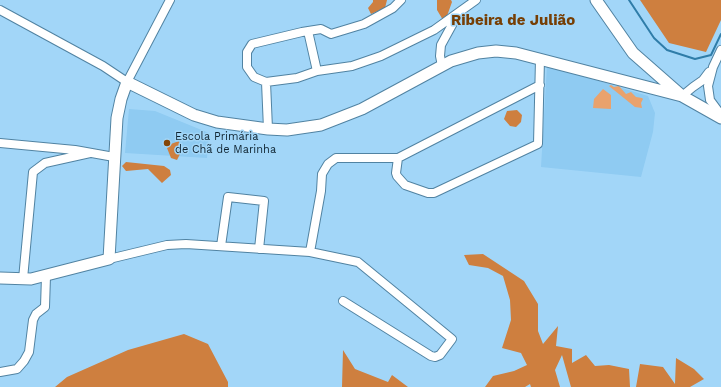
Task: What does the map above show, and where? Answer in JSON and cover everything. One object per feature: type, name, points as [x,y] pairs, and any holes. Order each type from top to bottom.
[{"type":"street","points":[[109,259],[114,157],[117,118],[121,99],[127,82],[170,0]]},
{"type":"street","points":[[401,0],[393,8],[364,24],[331,34],[321,29],[252,44],[247,52],[246,67],[254,77],[266,82],[297,78],[317,71],[352,66],[381,56],[434,30],[476,0]]},
{"type":"street","points":[[596,0],[633,53],[682,96],[721,117]]},
{"type":"street","points":[[0,10],[103,66],[127,82],[194,115],[217,122],[268,129],[287,130],[321,126],[362,109],[451,61],[478,53],[496,51],[516,53],[682,96]]},
{"type":"street","points":[[442,66],[440,56],[441,45],[460,11]]},
{"type":"street","points":[[308,31],[317,71]]},
{"type":"street","points":[[682,96],[703,80],[713,66],[721,50]]},
{"type":"street","points":[[398,158],[396,173],[405,185],[428,193],[434,193],[538,144],[540,59]]},
{"type":"street","points":[[713,66],[708,86],[710,100],[721,117]]},
{"type":"street","points":[[266,82],[268,129]]},
{"type":"street","points":[[310,252],[321,191],[322,174],[328,164],[336,158],[398,158],[540,85]]},
{"type":"street","points":[[0,143],[75,150],[114,157]]},
{"type":"street","points":[[23,279],[33,172],[45,163],[90,152]]},
{"type":"street","points":[[221,246],[228,197],[264,201],[259,248]]},
{"type":"street","points":[[0,278],[23,279],[46,276],[167,245],[186,244],[310,252],[358,262],[452,339],[440,355],[435,357],[431,356],[343,301]]},
{"type":"street","points":[[0,372],[17,368],[24,361],[29,352],[33,320],[36,314],[45,307],[46,276]]},
{"type":"shaded area","points":[[373,0],[387,0],[385,8],[371,14],[368,8]]},
{"type":"shaded area","points":[[437,0],[451,0],[452,2],[447,16],[443,20],[437,10]]},
{"type":"shaded area","points":[[640,0],[721,0],[721,20],[706,52],[669,43]]},
{"type":"shaded area","points":[[547,65],[648,96],[655,113],[653,132],[641,177],[541,167]]},
{"type":"shaded area","points":[[611,85],[614,87],[619,86],[626,94],[631,92],[636,97],[642,98],[642,108],[635,107],[609,86]]},
{"type":"shaded area","points":[[603,89],[611,95],[611,109],[593,108],[594,99]]},
{"type":"shaded area","name":"Escola Primária de Chã de Marinha","points":[[129,109],[155,111],[209,133],[207,158],[125,153]]},
{"type":"shaded area","points":[[517,110],[522,115],[521,122],[516,127],[510,126],[504,119],[507,111]]},
{"type":"shaded area","points":[[179,141],[181,152],[177,160],[171,158],[167,148],[171,144]]},
{"type":"shaded area","points":[[126,162],[164,166],[170,170],[171,175],[162,183],[148,169],[126,171],[122,166]]},
{"type":"shaded area","points":[[483,254],[524,281],[538,304],[538,331],[543,344],[558,326],[556,346],[572,349],[572,363],[586,355],[595,366],[609,365],[629,369],[630,387],[571,387],[562,355],[555,370],[560,387],[531,387],[530,384],[525,387],[485,387],[493,376],[514,371],[527,365],[521,353],[502,348],[511,320],[510,300],[503,276],[488,268],[469,265],[464,255]]},
{"type":"shaded area","points":[[184,334],[208,344],[228,382],[228,387],[55,387],[67,377],[128,350]]},
{"type":"shaded area","points":[[343,350],[355,369],[388,382],[392,375],[408,387],[342,387]]},
{"type":"shaded area","points":[[676,358],[694,369],[704,379],[690,387],[636,387],[640,364],[663,367],[675,384]]},
{"type":"waterway","points":[[629,0],[654,38],[667,50],[695,59],[711,55],[721,34]]},
{"type":"place","name":"Escola Primária de Chã de Marinha","points":[[167,143]]},
{"type":"district","name":"Ribeira de Julião","points":[[513,21]]}]
